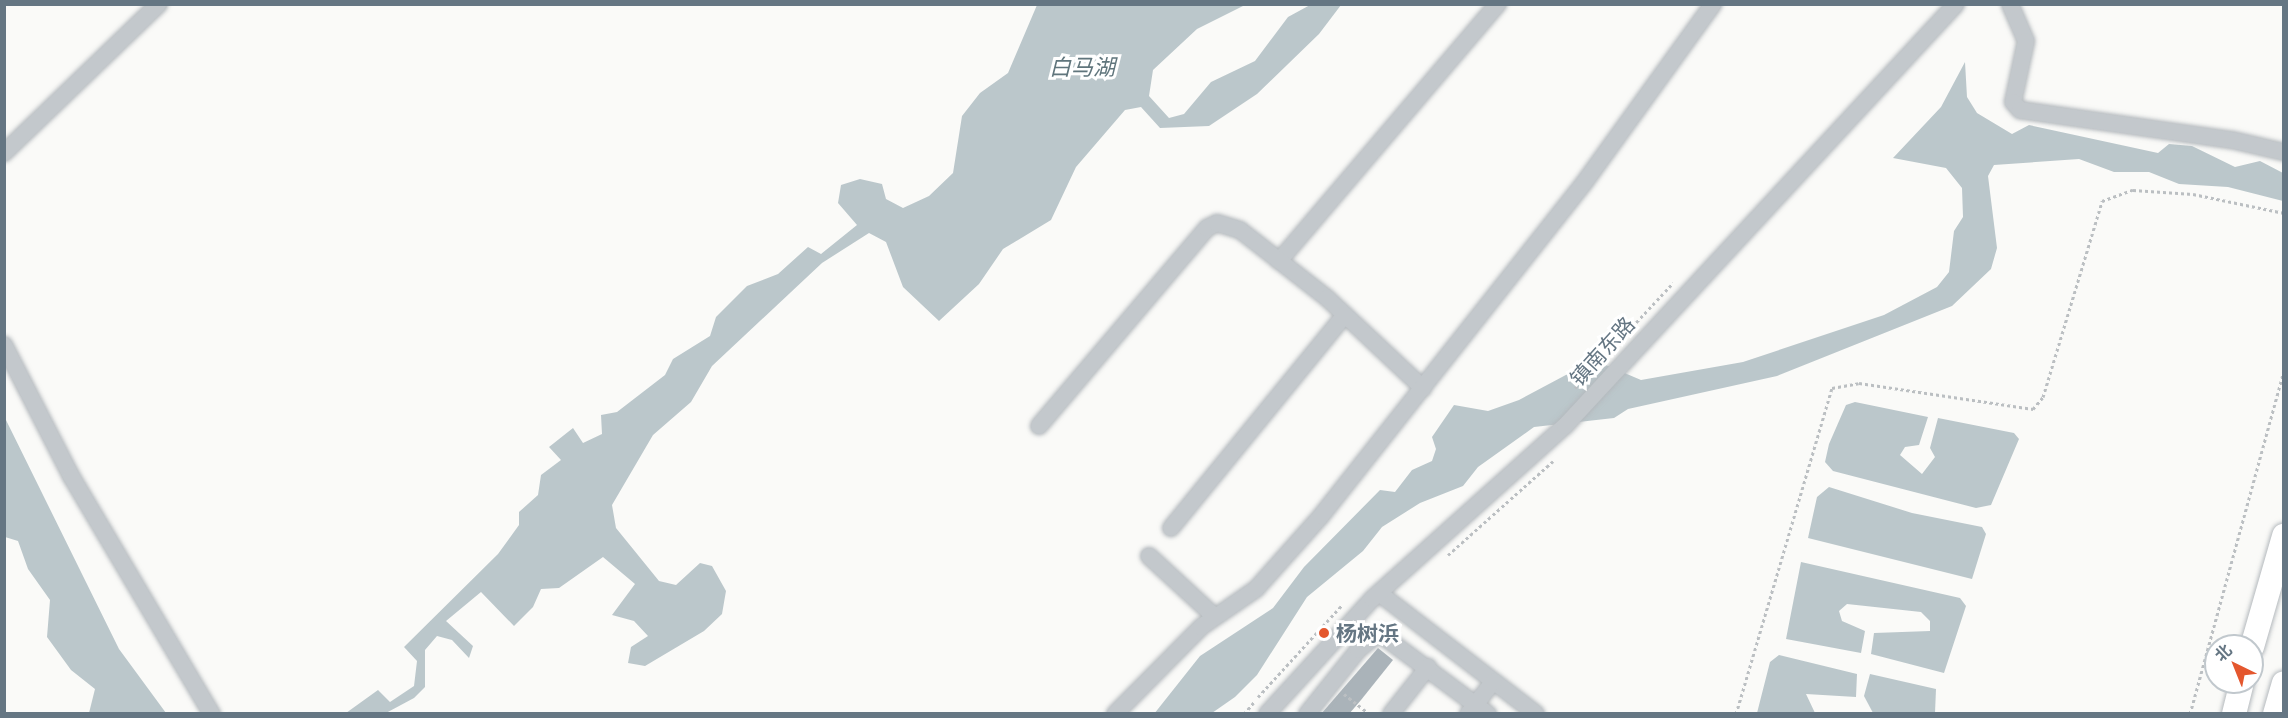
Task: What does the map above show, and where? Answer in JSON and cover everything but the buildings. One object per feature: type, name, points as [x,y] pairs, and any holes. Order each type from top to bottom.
[{"type":"highway","points":[[2256,634],[2283,536]]},
{"type":"highway","points":[[2275,714],[2283,682]]},
{"type":"highway","points":[[2234,714],[2239,694]]},
{"type":"street","points":[[4,153],[159,4]]},
{"type":"street","points":[[1279,261],[1498,4]]},
{"type":"street","points":[[1115,714],[1214,616],[1256,589],[1423,388],[1616,141],[1713,4]]},
{"type":"street","name":"镇南东路","points":[[1267,714],[1379,593],[1565,426],[1956,4]]},
{"type":"street","points":[[2010,4],[2026,41],[2013,102],[2020,110],[2232,140],[2283,152]]},
{"type":"street","points":[[1038,426],[1207,228],[1227,223],[1279,261],[1345,315],[1423,388]]},
{"type":"street","points":[[1171,528],[1345,315]]},
{"type":"street","points":[[4,345],[71,476],[212,714]]},
{"type":"street","points":[[1149,556],[1214,616]]},
{"type":"street","points":[[1379,593],[1536,714]]},
{"type":"street","points":[[1307,714],[1330,685],[1378,633],[1428,667],[1477,710],[1494,682]]},
{"type":"street","points":[[1390,714],[1428,667]]},
{"type":"path","points":[[1737,714],[1833,388],[1859,383],[2033,409],[2043,397],[2102,201],[2133,190],[2193,194],[2283,213]]},
{"type":"path","points":[[2190,714],[2283,370]]},
{"type":"path","points":[[1330,685],[1371,714]]},
{"type":"water","name":"白马湖","points":[[1037,5],[1245,5],[1197,29],[1153,70],[1149,96],[1169,118],[1184,114],[1211,82],[1255,61],[1288,17],[1310,5],[1341,5],[1319,34],[1257,94],[1209,126],[1160,128],[1141,107],[1125,110],[1076,167],[1051,220],[1003,249],[979,284],[939,321],[903,287],[886,242],[869,233],[822,263],[712,366],[691,402],[653,435],[612,505],[616,528],[659,581],[676,585],[700,563],[712,566],[726,591],[722,614],[704,631],[645,666],[628,663],[631,647],[648,636],[634,621],[612,615],[635,584],[603,557],[559,588],[541,589],[533,607],[514,626],[481,592],[446,621],[473,646],[469,658],[452,640],[437,636],[425,650],[425,687],[414,698],[386,713],[346,713],[378,690],[390,702],[414,686],[417,661],[404,647],[498,554],[519,525],[519,512],[538,495],[541,475],[561,460],[549,447],[573,428],[583,443],[602,434],[601,415],[617,412],[665,375],[673,359],[710,336],[716,317],[747,286],[778,274],[808,247],[821,254],[857,225],[838,203],[841,185],[860,179],[882,184],[886,199],[903,208],[929,196],[953,173],[962,116],[980,93],[1008,73]]},
{"type":"water","points":[[1965,62],[1967,97],[1977,113],[2012,134],[2029,125],[2158,153],[2169,144],[2192,146],[2235,167],[2260,161],[2283,173],[2283,201],[2228,187],[2179,184],[2149,172],[2114,172],[2079,159],[1994,165],[1988,176],[1997,248],[1991,269],[1952,306],[1777,376],[1628,409],[1614,418],[1534,427],[1478,467],[1463,486],[1420,503],[1382,527],[1363,551],[1307,597],[1257,675],[1235,697],[1212,713],[1154,714],[1200,656],[1273,608],[1304,567],[1380,490],[1395,492],[1412,470],[1432,461],[1436,449],[1432,437],[1454,405],[1488,411],[1519,400],[1594,360],[1641,380],[1743,362],[1884,315],[1937,287],[1949,272],[1954,231],[1963,217],[1962,188],[1946,168],[1893,158],[1941,107]]},
{"type":"water","points":[[1855,402],[1928,417],[1919,445],[1905,447],[1900,455],[1922,474],[1935,457],[1930,448],[1938,418],[2014,433],[2019,439],[1991,505],[1976,508],[1833,471],[1825,462],[1829,444],[1846,405]]},
{"type":"water","points":[[5,418],[119,649],[166,713],[89,713],[95,689],[71,670],[47,637],[50,600],[28,569],[18,541],[5,537]]},
{"type":"water","points":[[1829,487],[1912,513],[1982,527],[1986,534],[1972,579],[1808,538],[1817,497]]},
{"type":"water","points":[[1801,562],[1960,598],[1966,606],[1944,673],[1871,654],[1874,633],[1930,631],[1930,621],[1921,612],[1847,604],[1839,611],[1842,621],[1865,631],[1861,653],[1786,639]]},
{"type":"water","points":[[1779,655],[1857,674],[1856,697],[1806,694],[1815,713],[1757,713],[1770,662]]},
{"type":"water","points":[[1870,674],[1936,689],[1935,713],[1873,713],[1864,696]]},
{"type":"place","name":"杨树浜","points":[[1324,633]]}]
